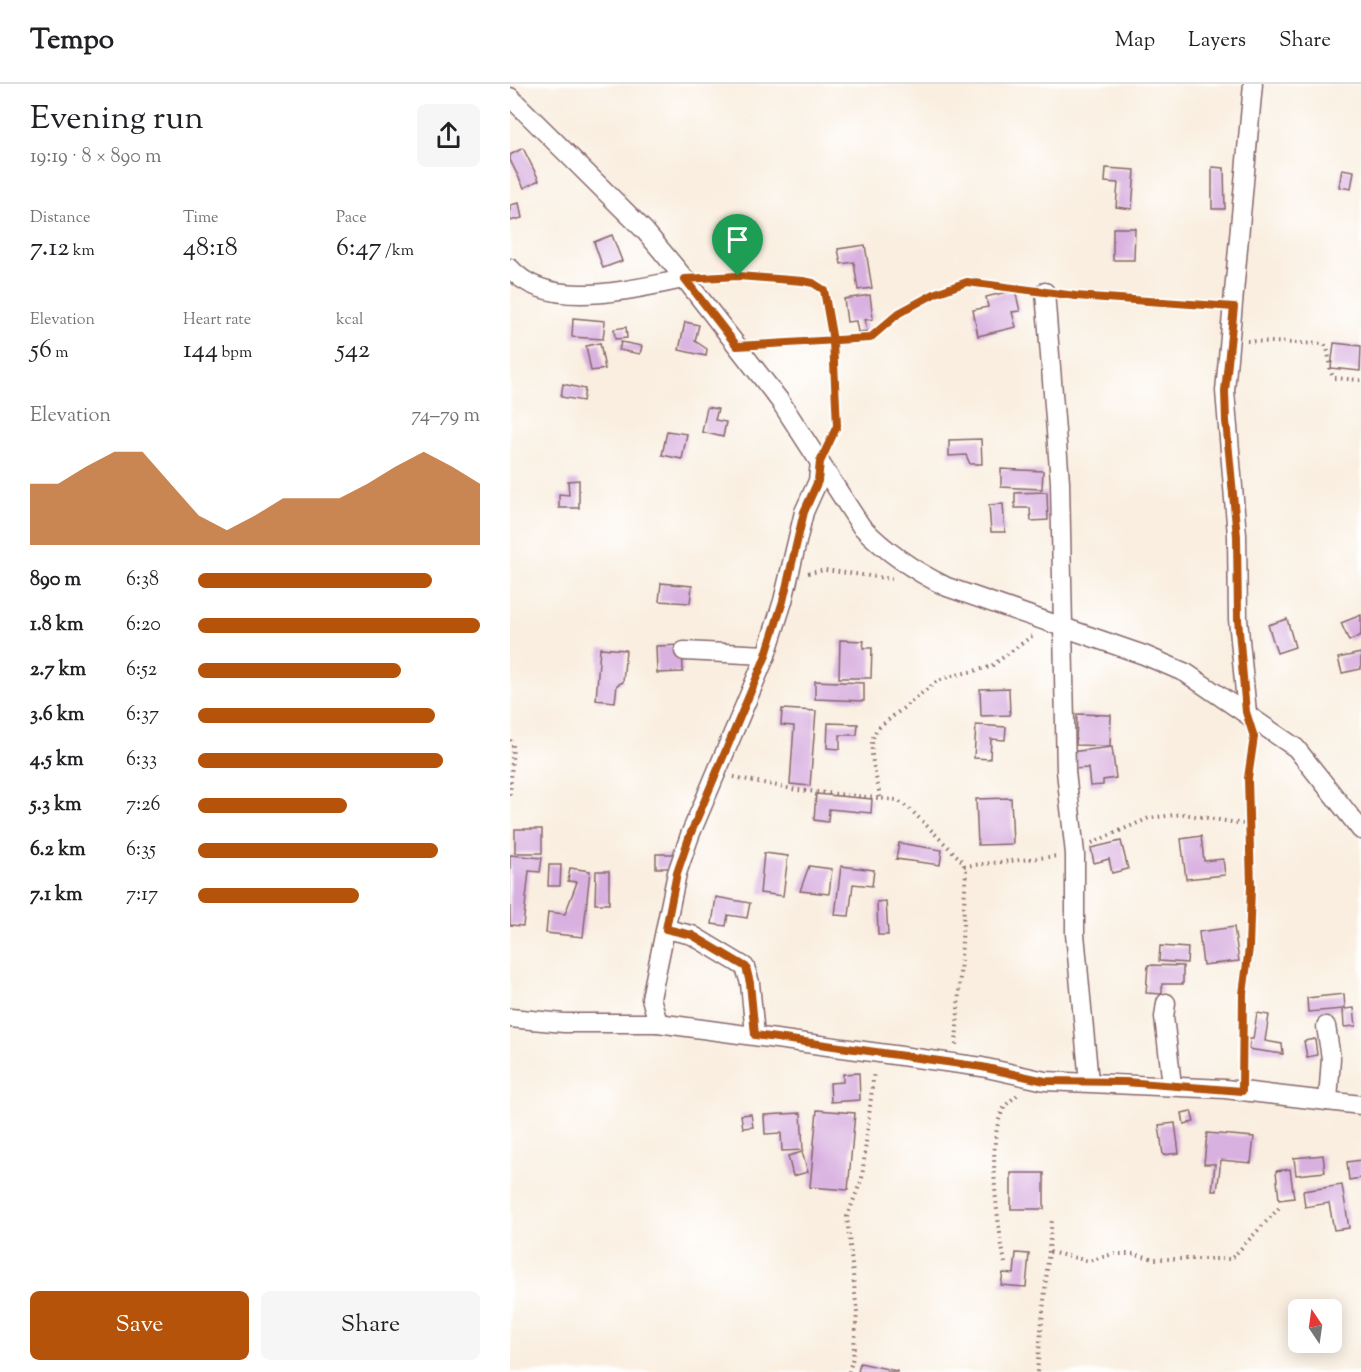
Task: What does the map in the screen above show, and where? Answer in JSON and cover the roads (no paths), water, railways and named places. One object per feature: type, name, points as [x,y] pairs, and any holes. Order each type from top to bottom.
[{"type":"street","points":[[1246,712],[1238,619],[1237,536],[1225,391],[1253,84]]},
{"type":"street","points":[[510,96],[645,231],[685,279],[780,401],[861,526],[893,556],[918,573],[947,587],[1144,655],[1186,673],[1296,748],[1361,830]]},
{"type":"street","points":[[510,268],[524,282],[567,293],[603,294],[685,279]]},
{"type":"street","points":[[1045,292],[1060,482],[1056,624],[1066,771],[1075,854],[1075,934],[1089,1082]]},
{"type":"street","points":[[658,1023],[651,998],[677,873],[766,655],[786,587],[804,512],[818,481],[820,462]]},
{"type":"street","points":[[684,651],[766,655]]},
{"type":"street","points":[[666,929],[692,935],[746,967],[750,983],[755,1035]]},
{"type":"street","points":[[1166,1003],[1164,1017],[1172,1086]]},
{"type":"street","points":[[510,1018],[564,1023],[658,1023],[958,1064],[1036,1079],[1242,1091],[1361,1105]]},
{"type":"street","points":[[1326,1026],[1330,1058],[1328,1101]]}]
